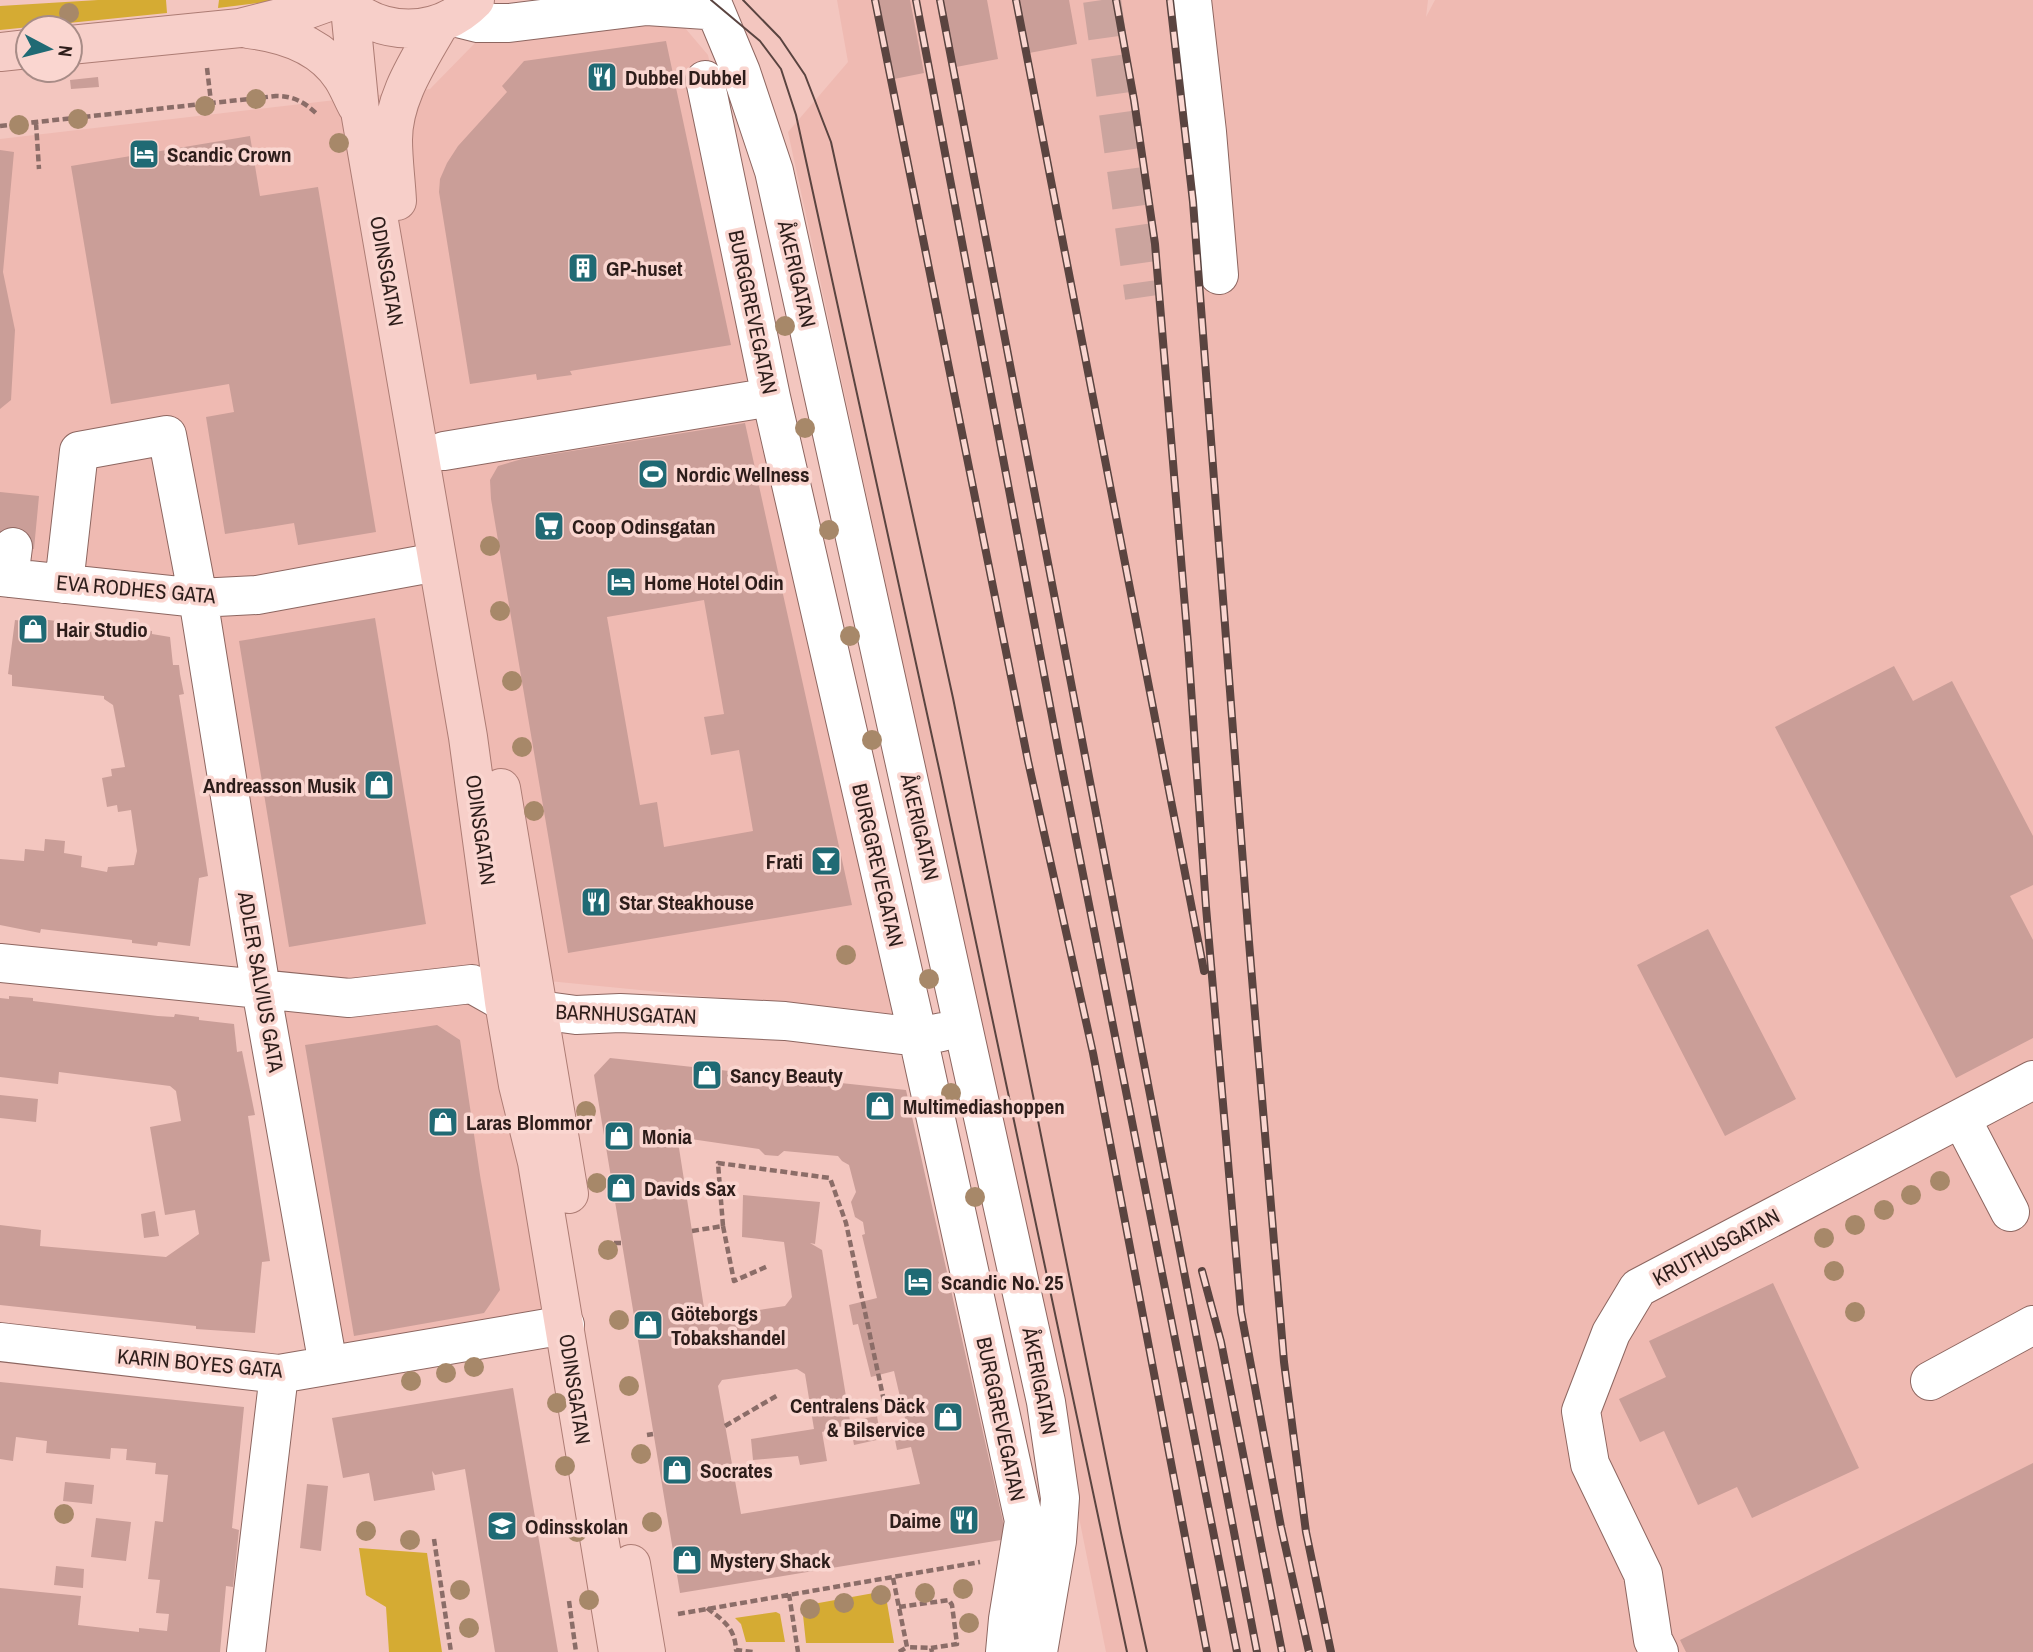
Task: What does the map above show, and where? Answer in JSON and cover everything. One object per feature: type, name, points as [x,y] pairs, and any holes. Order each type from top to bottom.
[{"type":"main road","points":[[84,44],[240,28],[342,3],[370,21],[393,28],[417,29],[456,13]]},
{"type":"main road","name":"ODINSGATAN","points":[[342,3],[468,737],[646,1652]]},
{"type":"main road","name":"ODINSGATAN","points":[[456,13],[408,80],[393,138],[398,212],[444,451],[521,1006],[517,1085],[537,1162],[618,1652]]},
{"type":"main road","points":[[240,28],[291,37],[318,53],[341,75],[360,111]]},
{"type":"street","points":[[1192,0],[1219,275]]},
{"type":"street","points":[[456,13],[478,23],[509,23],[647,6],[706,10],[713,6]]},
{"type":"street","name":"ÅKERIGATAN","points":[[713,6],[741,72],[774,171],[1046,1402],[1058,1475],[1059,1531],[1038,1652]]},
{"type":"street","name":"BURGGREVEGATAN","points":[[705,80],[771,397],[918,1037],[1024,1521],[1007,1619],[1005,1652]]},
{"type":"street","points":[[444,451],[771,397]]},
{"type":"street","name":"ADLER SALVIUS GATA","points":[[64,584],[79,451],[167,435],[198,598],[261,989],[328,1365]]},
{"type":"street","name":"EVA RODHES GATA","points":[[7,567],[64,584],[198,598],[257,595],[437,562]]},
{"type":"street","name":"BARNHUSGATAN","points":[[0,963],[349,998],[472,984],[521,1006],[576,1015],[620,1013],[785,1021],[918,1037],[965,1028]]},
{"type":"street","name":"KRUTHUSGATAN","points":[[1659,1652],[1653,1640],[1643,1574],[1590,1464],[1581,1410],[1611,1333],[1638,1289],[2033,1080]]},
{"type":"street","points":[[1961,1118],[2010,1212]]},
{"type":"street","name":"KARIN BOYES GATA","points":[[0,1342],[279,1374],[565,1325]]},
{"type":"street","points":[[1930,1381],[2033,1325]]},
{"type":"street","points":[[246,1652],[279,1374]]},
{"type":"path","points":[[0,126],[276,96],[291,96],[305,103],[320,117]]},
{"type":"path","points":[[36,123],[39,169]]},
{"type":"path","points":[[768,1266],[734,1281],[723,1226],[718,1163],[830,1178],[846,1223],[884,1401]]},
{"type":"path","points":[[692,1231],[723,1226]]},
{"type":"path","points":[[614,1243],[622,1243]]},
{"type":"path","points":[[725,1426],[778,1395]]},
{"type":"path","points":[[647,1435],[653,1434]]},
{"type":"path","points":[[434,1539],[451,1652]]},
{"type":"path","points":[[678,1614],[1018,1555]]},
{"type":"path","points":[[893,1578],[907,1647]]},
{"type":"path","points":[[789,1594],[798,1652]]},
{"type":"path","points":[[899,1607],[949,1600],[957,1644],[932,1650],[907,1647],[899,1652]]},
{"type":"path","points":[[707,1608],[729,1625],[736,1639],[736,1651],[753,1652]]},
{"type":"shaded area","points":[[98,0],[166,0],[167,13],[84,21],[84,14],[14,14],[14,29],[0,30],[0,6]]},
{"type":"shaded area","points":[[219,0],[282,0],[218,8]]},
{"type":"shaded area","points":[[837,0],[1428,0],[1426,17],[1435,0],[2033,0],[2033,1652],[1106,1652],[974,994],[788,132],[848,62]]},
{"type":"shaded area","points":[[674,15],[708,55],[922,1018],[489,975],[545,1315],[340,1353],[212,582],[0,562],[0,139],[430,89],[476,42]]},
{"type":"shaded area","points":[[359,1548],[427,1553],[442,1652],[389,1652],[386,1607],[366,1595]]},
{"type":"shaded area","points":[[885,1591],[894,1643],[806,1643],[802,1606]]},
{"type":"shaded area","points":[[776,1612],[780,1614],[785,1642],[746,1642],[741,1624],[735,1618]]},
{"type":"building","points":[[878,0],[910,0],[924,73],[894,79]]},
{"type":"building","points":[[943,0],[987,0],[998,59],[956,67]]},
{"type":"building","points":[[1019,0],[1069,0],[1077,44],[1029,53]]},
{"type":"building","name":"GP-huset","points":[[666,41],[731,345],[570,371],[572,375],[537,380],[536,374],[470,384],[439,192],[440,179],[447,163],[458,146],[507,92],[502,86],[524,61]]},
{"type":"building","points":[[98,77],[99,87],[71,89],[70,84],[84,84],[84,78]]},
{"type":"building","points":[[250,136],[260,196],[318,187],[376,532],[298,545],[294,523],[225,534],[206,417],[234,412],[229,384],[111,404],[71,166]]},
{"type":"building","points":[[0,150],[14,152],[3,272],[15,330],[11,400],[0,409]]},
{"type":"building","points":[[745,423],[852,905],[568,953],[491,499],[490,480],[498,466],[522,459]],"holes":[[[704,600],[724,714],[704,717],[711,755],[739,750],[753,831],[664,847],[657,802],[640,805],[607,617]]]},
{"type":"building","points":[[0,492],[39,496],[34,549],[0,546]]},
{"type":"building","points":[[34,618],[56,621],[56,624],[127,633],[129,628],[152,631],[152,634],[170,637],[173,665],[179,665],[184,694],[179,695],[208,876],[199,878],[190,946],[158,942],[157,946],[132,943],[132,940],[41,929],[40,933],[0,925],[0,859],[24,861],[25,849],[44,851],[45,839],[65,841],[64,853],[82,856],[81,867],[107,872],[108,867],[134,865],[137,851],[131,810],[118,812],[117,805],[107,807],[102,778],[112,776],[111,769],[125,767],[113,705],[104,699],[104,696],[12,686],[12,675],[8,674],[15,620],[33,622]]},
{"type":"building","points":[[375,618],[426,924],[289,947],[239,641]]},
{"type":"building","points":[[1894,666],[1913,701],[1952,681],[2033,836],[2033,885],[2010,896],[2033,940],[2033,1038],[1956,1078],[1775,727]]},
{"type":"building","points":[[1708,929],[1796,1099],[1725,1136],[1637,965]]},
{"type":"building","points":[[9,996],[158,1016],[174,1017],[175,1014],[234,1024],[237,1052],[242,1051],[255,1115],[248,1116],[270,1261],[262,1262],[255,1333],[196,1329],[196,1326],[0,1305],[0,1225],[41,1230],[40,1246],[166,1257],[199,1234],[195,1210],[165,1215],[150,1127],[181,1121],[176,1091],[170,1086],[59,1072],[58,1084],[0,1077],[0,998],[9,999]]},
{"type":"building","points":[[437,1025],[460,1040],[500,1290],[484,1313],[354,1336],[305,1045]]},
{"type":"building","points":[[610,1058],[906,1090],[1007,1539],[680,1593],[594,1075]],"holes":[[[680,1134],[684,1138],[759,1149],[765,1155],[778,1156],[784,1151],[838,1156],[849,1165],[856,1192],[851,1202],[855,1217],[863,1222],[865,1234],[862,1235],[877,1298],[849,1305],[853,1325],[858,1324],[871,1377],[894,1371],[907,1427],[893,1430],[897,1450],[911,1447],[920,1484],[741,1514],[718,1386],[722,1380],[797,1369],[805,1374],[814,1429],[751,1439],[753,1460],[798,1456],[800,1465],[827,1461],[822,1432],[850,1424],[854,1445],[881,1439],[877,1416],[850,1421],[822,1250],[810,1243],[815,1244],[820,1202],[743,1195],[742,1237],[784,1242],[792,1297],[785,1306],[715,1317],[705,1314],[679,1148],[674,1142]]]},
{"type":"building","points":[[0,1095],[38,1099],[36,1122],[0,1118]]},
{"type":"building","points":[[155,1211],[159,1236],[144,1238],[141,1214]]},
{"type":"building","points":[[1773,1283],[1859,1468],[1752,1518],[1737,1487],[1698,1505],[1664,1431],[1640,1442],[1619,1399],[1666,1377],[1649,1341]]},
{"type":"building","points":[[0,1382],[244,1407],[232,1528],[239,1530],[233,1587],[226,1586],[220,1652],[0,1652],[0,1588],[81,1596],[78,1625],[139,1632],[139,1628],[167,1631],[169,1614],[156,1613],[160,1580],[148,1579],[155,1521],[163,1522],[168,1475],[155,1474],[156,1463],[126,1460],[127,1449],[111,1448],[110,1459],[46,1453],[47,1441],[16,1437],[13,1461],[0,1459]]},
{"type":"building","points":[[513,1388],[558,1652],[495,1652],[465,1469],[435,1475],[432,1471],[435,1490],[374,1501],[369,1473],[343,1478],[332,1418]]},
{"type":"building","points":[[2033,1463],[2033,1652],[1686,1652],[1680,1640]]},
{"type":"building","points":[[65,1482],[94,1485],[92,1504],[63,1501]]},
{"type":"building","points":[[307,1484],[328,1486],[321,1551],[300,1548]]},
{"type":"building","points":[[96,1518],[131,1522],[126,1561],[91,1557]]},
{"type":"building","points":[[56,1566],[84,1569],[83,1588],[54,1585]]},
{"type":"tunnel","points":[[1102,0],[1144,297]]},
{"type":"tram line","points":[[711,0],[760,41],[781,69],[796,115],[940,773],[1127,1652]]},
{"type":"tram line","points":[[743,0],[780,38],[805,75],[831,142],[953,698],[1147,1652]]},
{"type":"railway","points":[[875,0],[1028,761],[1093,1053],[1207,1652]]},
{"type":"railway","points":[[916,0],[1059,753],[1237,1652]]},
{"type":"railway","points":[[940,0],[1257,1652]]},
{"type":"railway","points":[[1016,0],[1204,971]]},
{"type":"railway","points":[[1116,0],[1155,244],[1188,644],[1206,907],[1241,1312],[1281,1527],[1309,1652]]},
{"type":"railway","points":[[1170,0],[1193,202],[1284,1362],[1306,1532],[1331,1652]]},
{"type":"railway","points":[[1202,1271],[1221,1342],[1282,1652]]},
{"type":"place","name":"Dubbel Dubbel","points":[[602,77]]},
{"type":"place","name":"Scandic Crown","points":[[144,154]]},
{"type":"place","name":"GP-huset","points":[[583,268]]},
{"type":"place","name":"Nordic Wellness","points":[[653,474]]},
{"type":"place","name":"Coop Odinsgatan","points":[[549,526]]},
{"type":"place","name":"Home Hotel Odin","points":[[621,582]]},
{"type":"place","name":"Hair Studio","points":[[33,629]]},
{"type":"place","name":"Andreasson Musik","points":[[379,785]]},
{"type":"place","name":"Frati","points":[[826,861]]},
{"type":"place","name":"Star Steakhouse","points":[[596,902]]},
{"type":"place","name":"Sancy Beauty","points":[[707,1075]]},
{"type":"place","name":"Multimediashoppen","points":[[880,1106]]},
{"type":"place","name":"Laras Blommor","points":[[443,1122]]},
{"type":"place","name":"Monia","points":[[619,1136]]},
{"type":"place","name":"Davids Sax","points":[[621,1188]]},
{"type":"place","name":"Scandic No. 25","points":[[918,1282]]},
{"type":"place","name":"Göteborgs Tobakshandel","points":[[648,1325]]},
{"type":"place","name":"Centralens Däck & Bilservice","points":[[948,1417]]},
{"type":"place","name":"Socrates","points":[[677,1470]]},
{"type":"place","name":"Daime","points":[[964,1520]]},
{"type":"place","name":"Odinsskolan","points":[[502,1526]]},
{"type":"place","name":"Mystery Shack","points":[[687,1560]]}]
